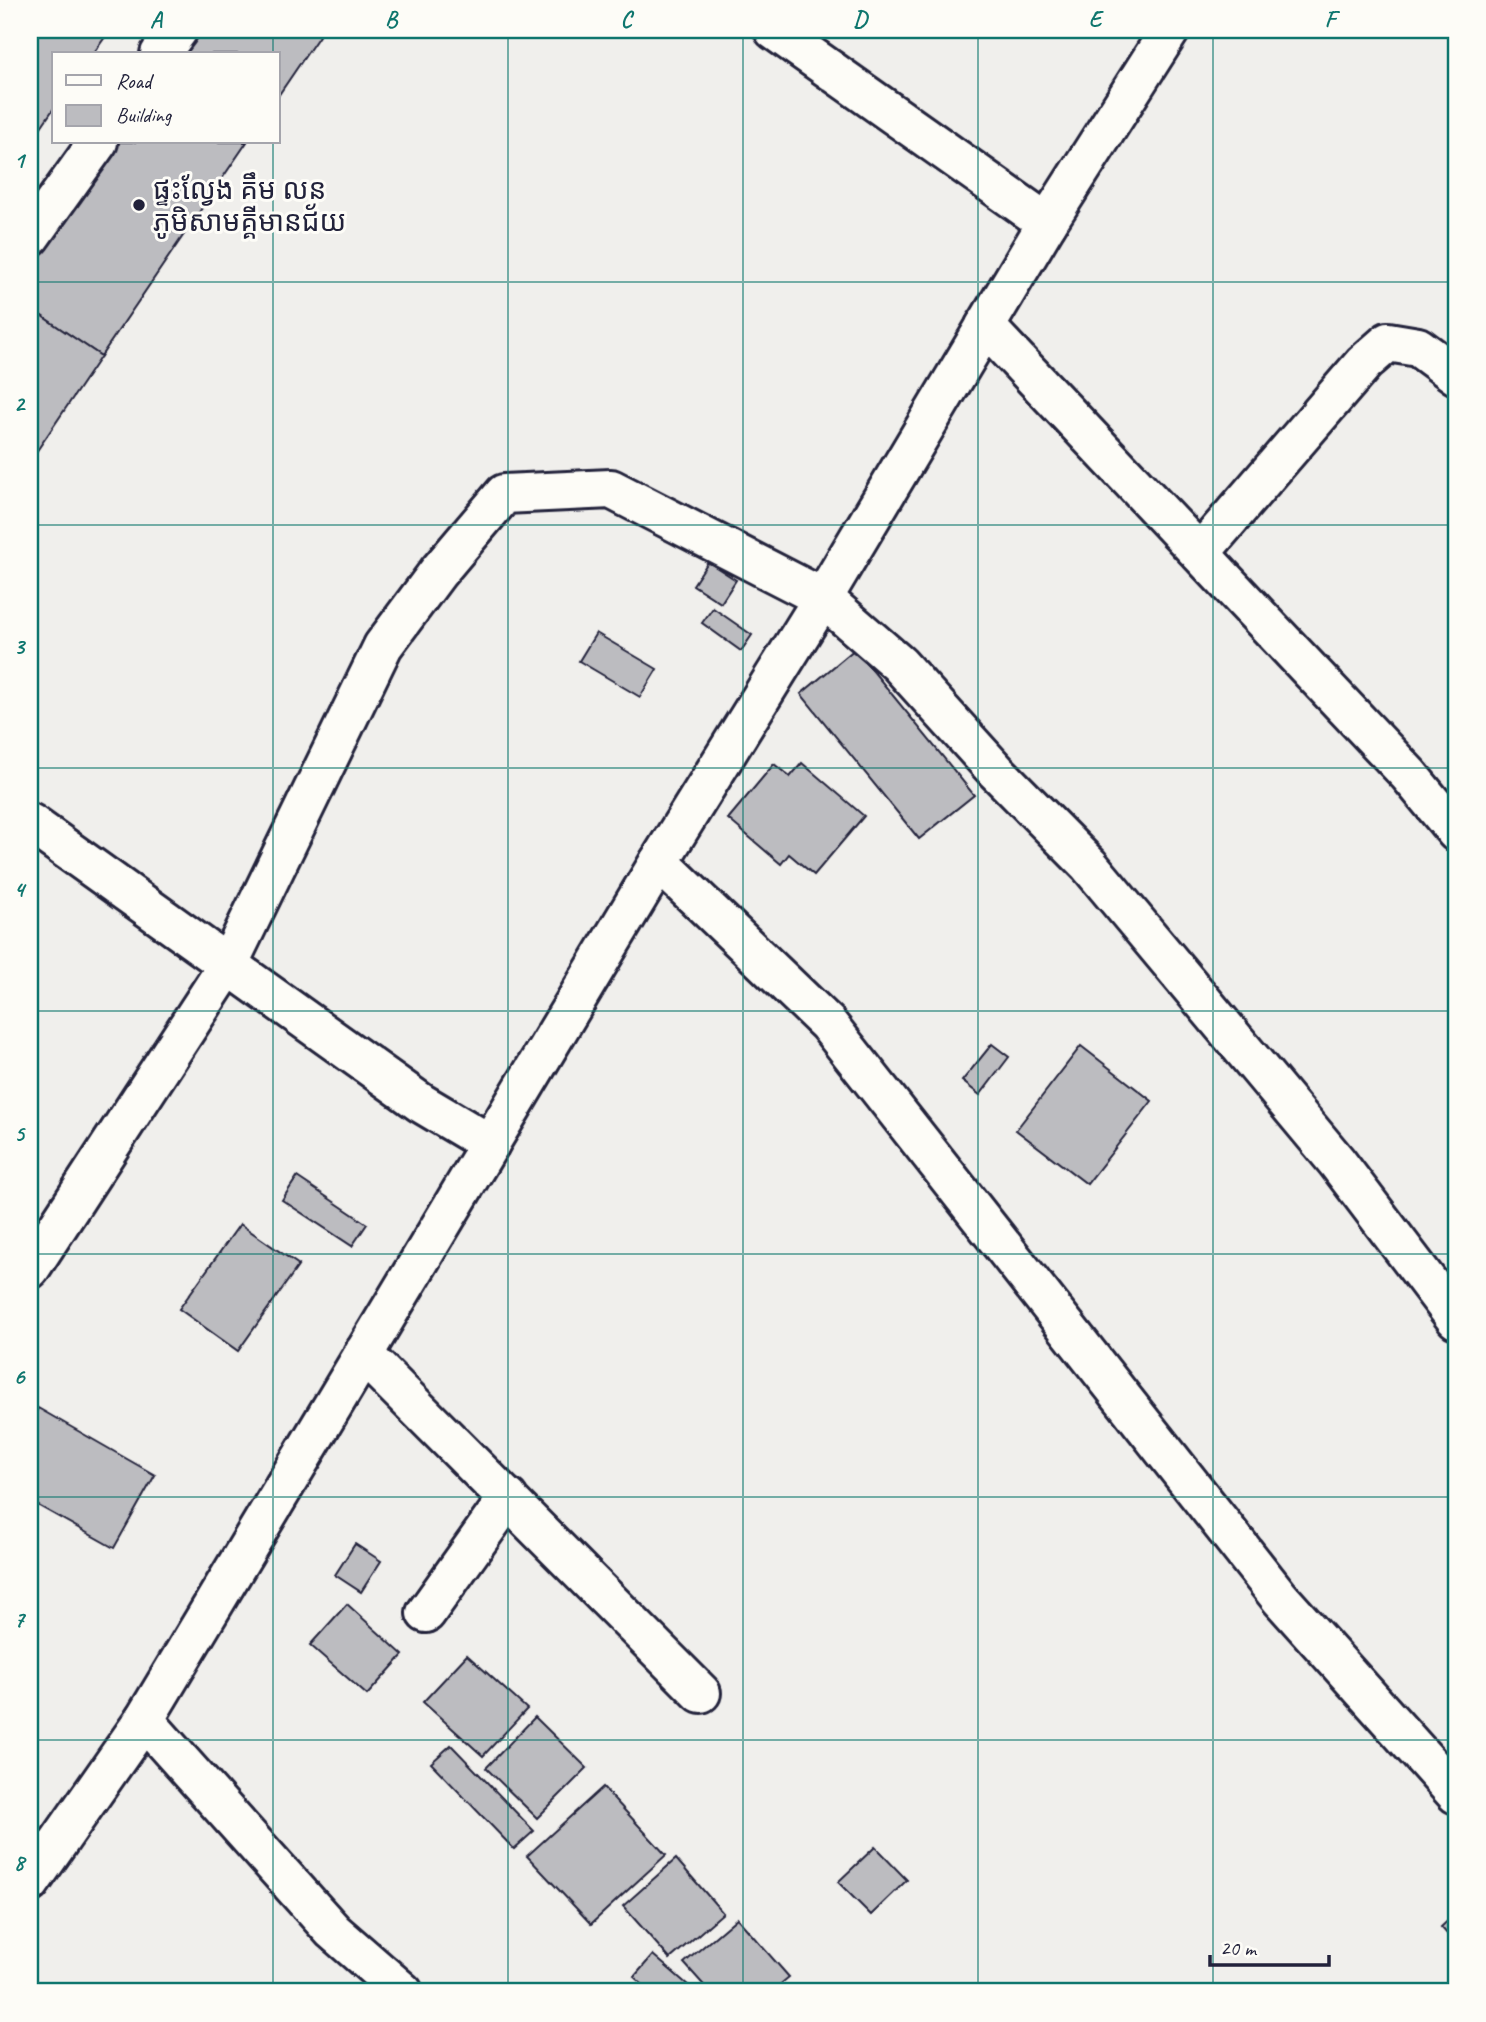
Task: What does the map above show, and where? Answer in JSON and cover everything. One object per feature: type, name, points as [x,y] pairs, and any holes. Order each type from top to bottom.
[{"type":"street","points":[[162,52],[178,30]]},
{"type":"street","points":[[774,30],[1047,223]]},
{"type":"street","points":[[30,1883],[144,1720],[659,862],[823,598],[1047,223],[1170,30]]},
{"type":"street","points":[[30,237],[97,144]]},
{"type":"street","points":[[985,326],[1409,775],[1456,832]]},
{"type":"street","points":[[1200,553],[1364,363],[1388,342],[1418,347],[1456,375]]},
{"type":"street","points":[[30,1269],[228,965],[383,646],[438,572],[505,494],[611,489],[823,598],[899,664],[996,771],[1090,865],[1337,1162],[1456,1319]]},
{"type":"street","points":[[30,823],[421,1103],[490,1144]]},
{"type":"street","points":[[659,862],[827,1023],[1280,1598],[1456,1794]]},
{"type":"street","points":[[363,1354],[701,1693]]},
{"type":"street","points":[[426,1614],[508,1498]]},
{"type":"street","points":[[144,1720],[333,1930],[403,1992]]},
{"type":"building","points":[[30,30],[110,30],[94,52],[52,52],[52,111],[30,143]]},
{"type":"building","name":"ផ្ទះល្វែង គឹម លន ភូមិសាមគ្គីមានជ័យ","points":[[195,30],[323,30],[280,93],[280,52],[179,52]]},
{"type":"building","name":"ផ្ទះល្វែង គឹម លន ភូមិសាមគ្គីមានជ័យ","points":[[116,144],[246,144],[101,356],[30,308],[30,268]]},
{"type":"building","points":[[30,308],[101,356],[30,461]]},
{"type":"building","points":[[708,562],[736,580],[721,603],[693,585]]},
{"type":"building","points":[[713,608],[752,635],[741,651],[702,623]]},
{"type":"building","points":[[596,633],[657,669],[640,697],[579,661]]},
{"type":"building","points":[[855,649],[974,795],[919,839],[801,694]]},
{"type":"building","points":[[802,763],[864,816],[814,875],[789,854],[781,864],[728,819],[774,764],[790,777]]},
{"type":"building","points":[[992,1044],[1009,1057],[980,1095],[962,1081]]},
{"type":"building","points":[[1081,1046],[1152,1101],[1087,1184],[1016,1130]]},
{"type":"building","points":[[297,1177],[367,1224],[352,1246],[282,1200]]},
{"type":"building","points":[[240,1224],[299,1265],[238,1351],[179,1309]]},
{"type":"building","points":[[38,1408],[155,1475],[114,1548],[30,1501],[30,1423]]},
{"type":"building","points":[[355,1544],[381,1561],[361,1592],[335,1575]]},
{"type":"building","points":[[347,1604],[403,1655],[367,1695],[310,1645]]},
{"type":"building","points":[[467,1655],[527,1709],[483,1756],[423,1702]]},
{"type":"building","points":[[535,1717],[587,1768],[537,1818],[486,1768]]},
{"type":"building","points":[[451,1745],[534,1831],[514,1849],[431,1763]]},
{"type":"building","points":[[603,1787],[666,1855],[591,1924],[527,1856]]},
{"type":"building","points":[[875,1847],[907,1880],[871,1915],[838,1882]]},
{"type":"building","points":[[676,1859],[723,1913],[670,1959],[623,1906]]},
{"type":"building","points":[[1456,1913],[1456,1944],[1441,1927]]},
{"type":"building","points":[[737,1918],[789,1977],[771,1992],[710,1992],[684,1963]]},
{"type":"building","points":[[653,1955],[696,1992],[651,1992],[634,1977]]},
{"type":"place","name":"ផ្ទះល្វែង គឹម លន ភូមិសាមគ្គីមានជ័យ","points":[[139,205]]}]
